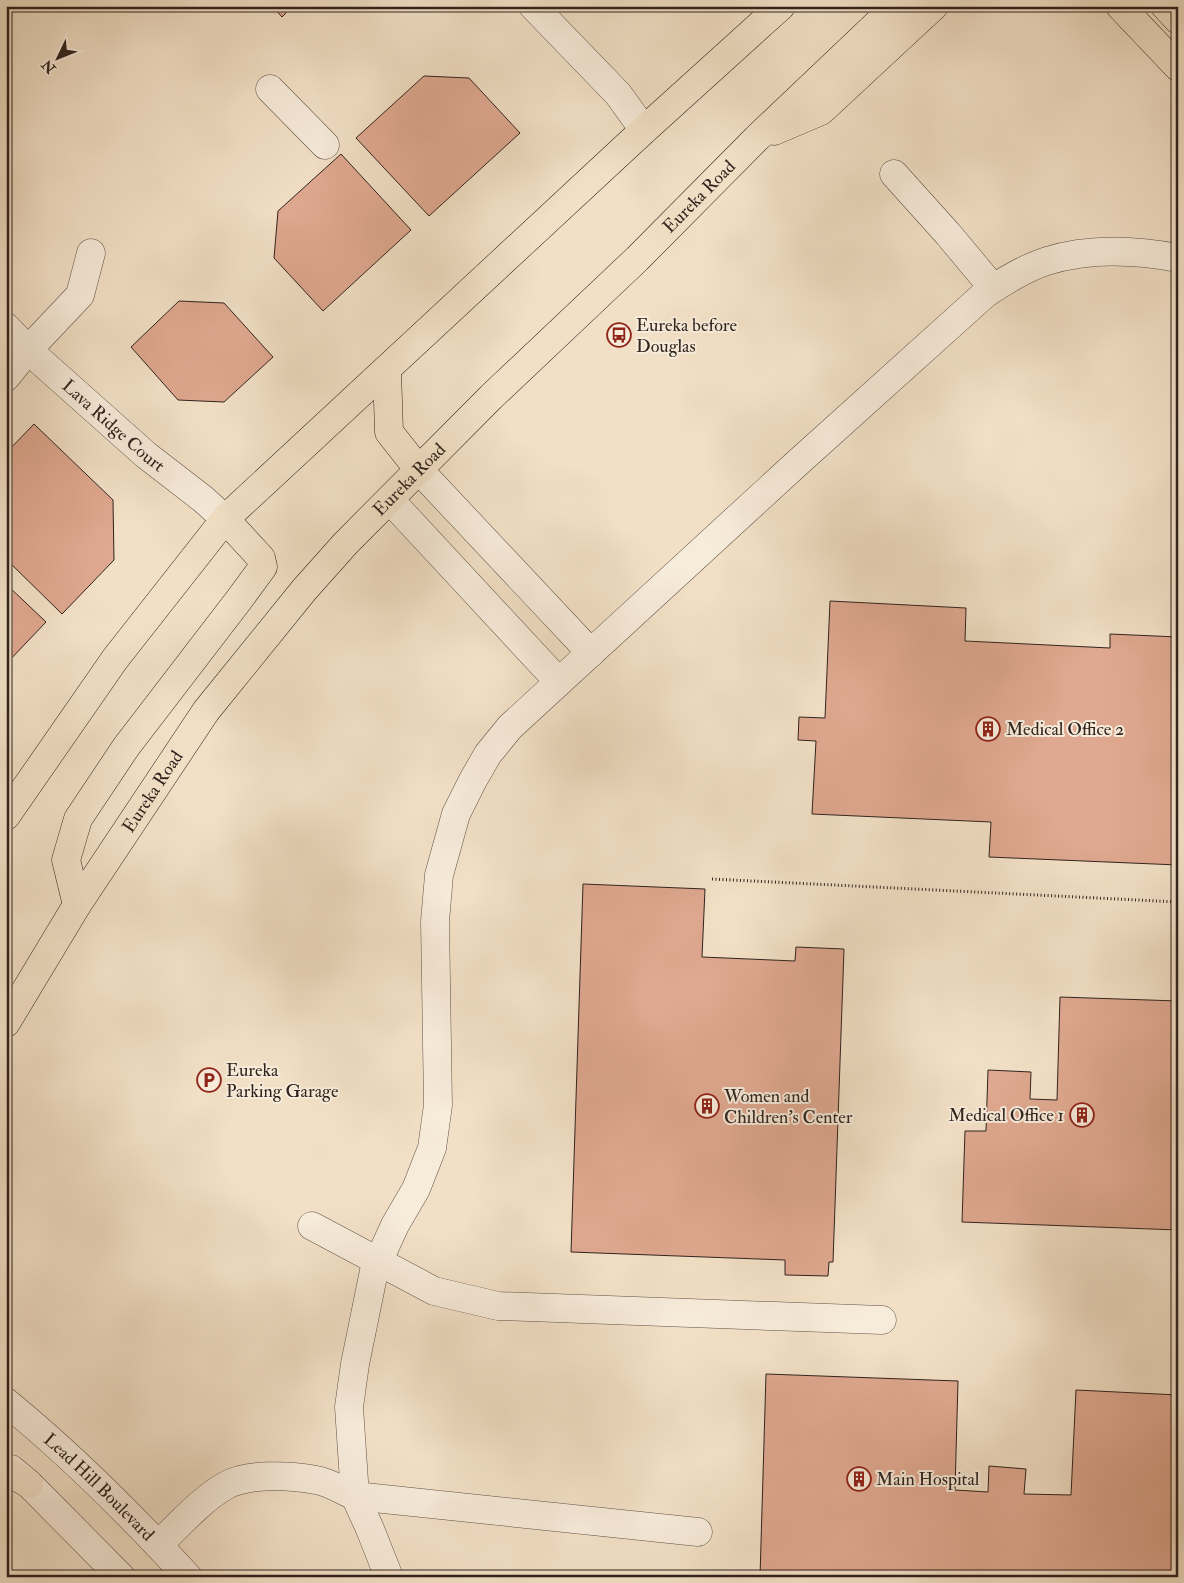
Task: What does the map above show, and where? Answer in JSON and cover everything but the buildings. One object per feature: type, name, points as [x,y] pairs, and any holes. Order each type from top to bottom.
[{"type":"main road","points":[[6,816],[115,659],[225,519],[644,130],[781,6]]},
{"type":"main road","name":"Eureka Road","points":[[6,1023],[76,905],[208,708],[304,590],[346,544],[491,397],[636,259],[757,138],[896,6]]},
{"type":"main road","points":[[757,138],[821,111],[934,6]]},
{"type":"main road","points":[[1120,6],[1178,66]]},
{"type":"main road","points":[[1165,6],[1178,20]]},
{"type":"main road","points":[[387,370],[389,432],[419,470]]},
{"type":"main road","points":[[76,905],[66,860],[78,819],[126,747],[263,567],[261,558],[225,519]]},
{"type":"street","points":[[533,6],[618,94],[644,130]]},
{"type":"street","points":[[270,89],[325,146]]},
{"type":"street","points":[[894,174],[993,288]]},
{"type":"street","points":[[389,1577],[355,1496],[349,1408],[363,1318],[374,1271],[395,1225],[416,1189],[432,1148],[438,1105],[435,921],[439,875],[456,814],[488,754],[510,728],[559,682],[794,466],[993,288],[1014,275],[1048,261],[1083,254],[1120,252],[1155,254],[1178,258]]},
{"type":"street","points":[[6,377],[28,350],[80,295],[92,253]]},
{"type":"street","name":"Lava Ridge Court","points":[[6,327],[28,350],[146,455],[203,499],[225,519]]},
{"type":"street","points":[[419,470],[591,654]]},
{"type":"street","points":[[390,500],[559,682]]},
{"type":"street","points":[[312,1226],[434,1291],[498,1306],[882,1320]]},
{"type":"street","name":"Lead Hill Boulevard","points":[[6,1402],[74,1461],[188,1577]]},
{"type":"street","points":[[6,1465],[17,1478],[121,1577]]},
{"type":"street","points":[[158,1545],[200,1505],[225,1486],[252,1478],[280,1477],[317,1480],[355,1496],[698,1532]]},
{"type":"path","points":[[712,879],[1178,902]]},
{"type":"place","name":"Eureka before Douglas","points":[[619,335]]},
{"type":"place","name":"Medical Office 2","points":[[988,729]]},
{"type":"place","name":"Eureka Parking Garage","points":[[209,1080]]},
{"type":"place","name":"Women and Children's Center","points":[[707,1106]]},
{"type":"place","name":"Medical Office 1","points":[[1082,1115]]},
{"type":"place","name":"Main Hospital","points":[[859,1479]]}]
